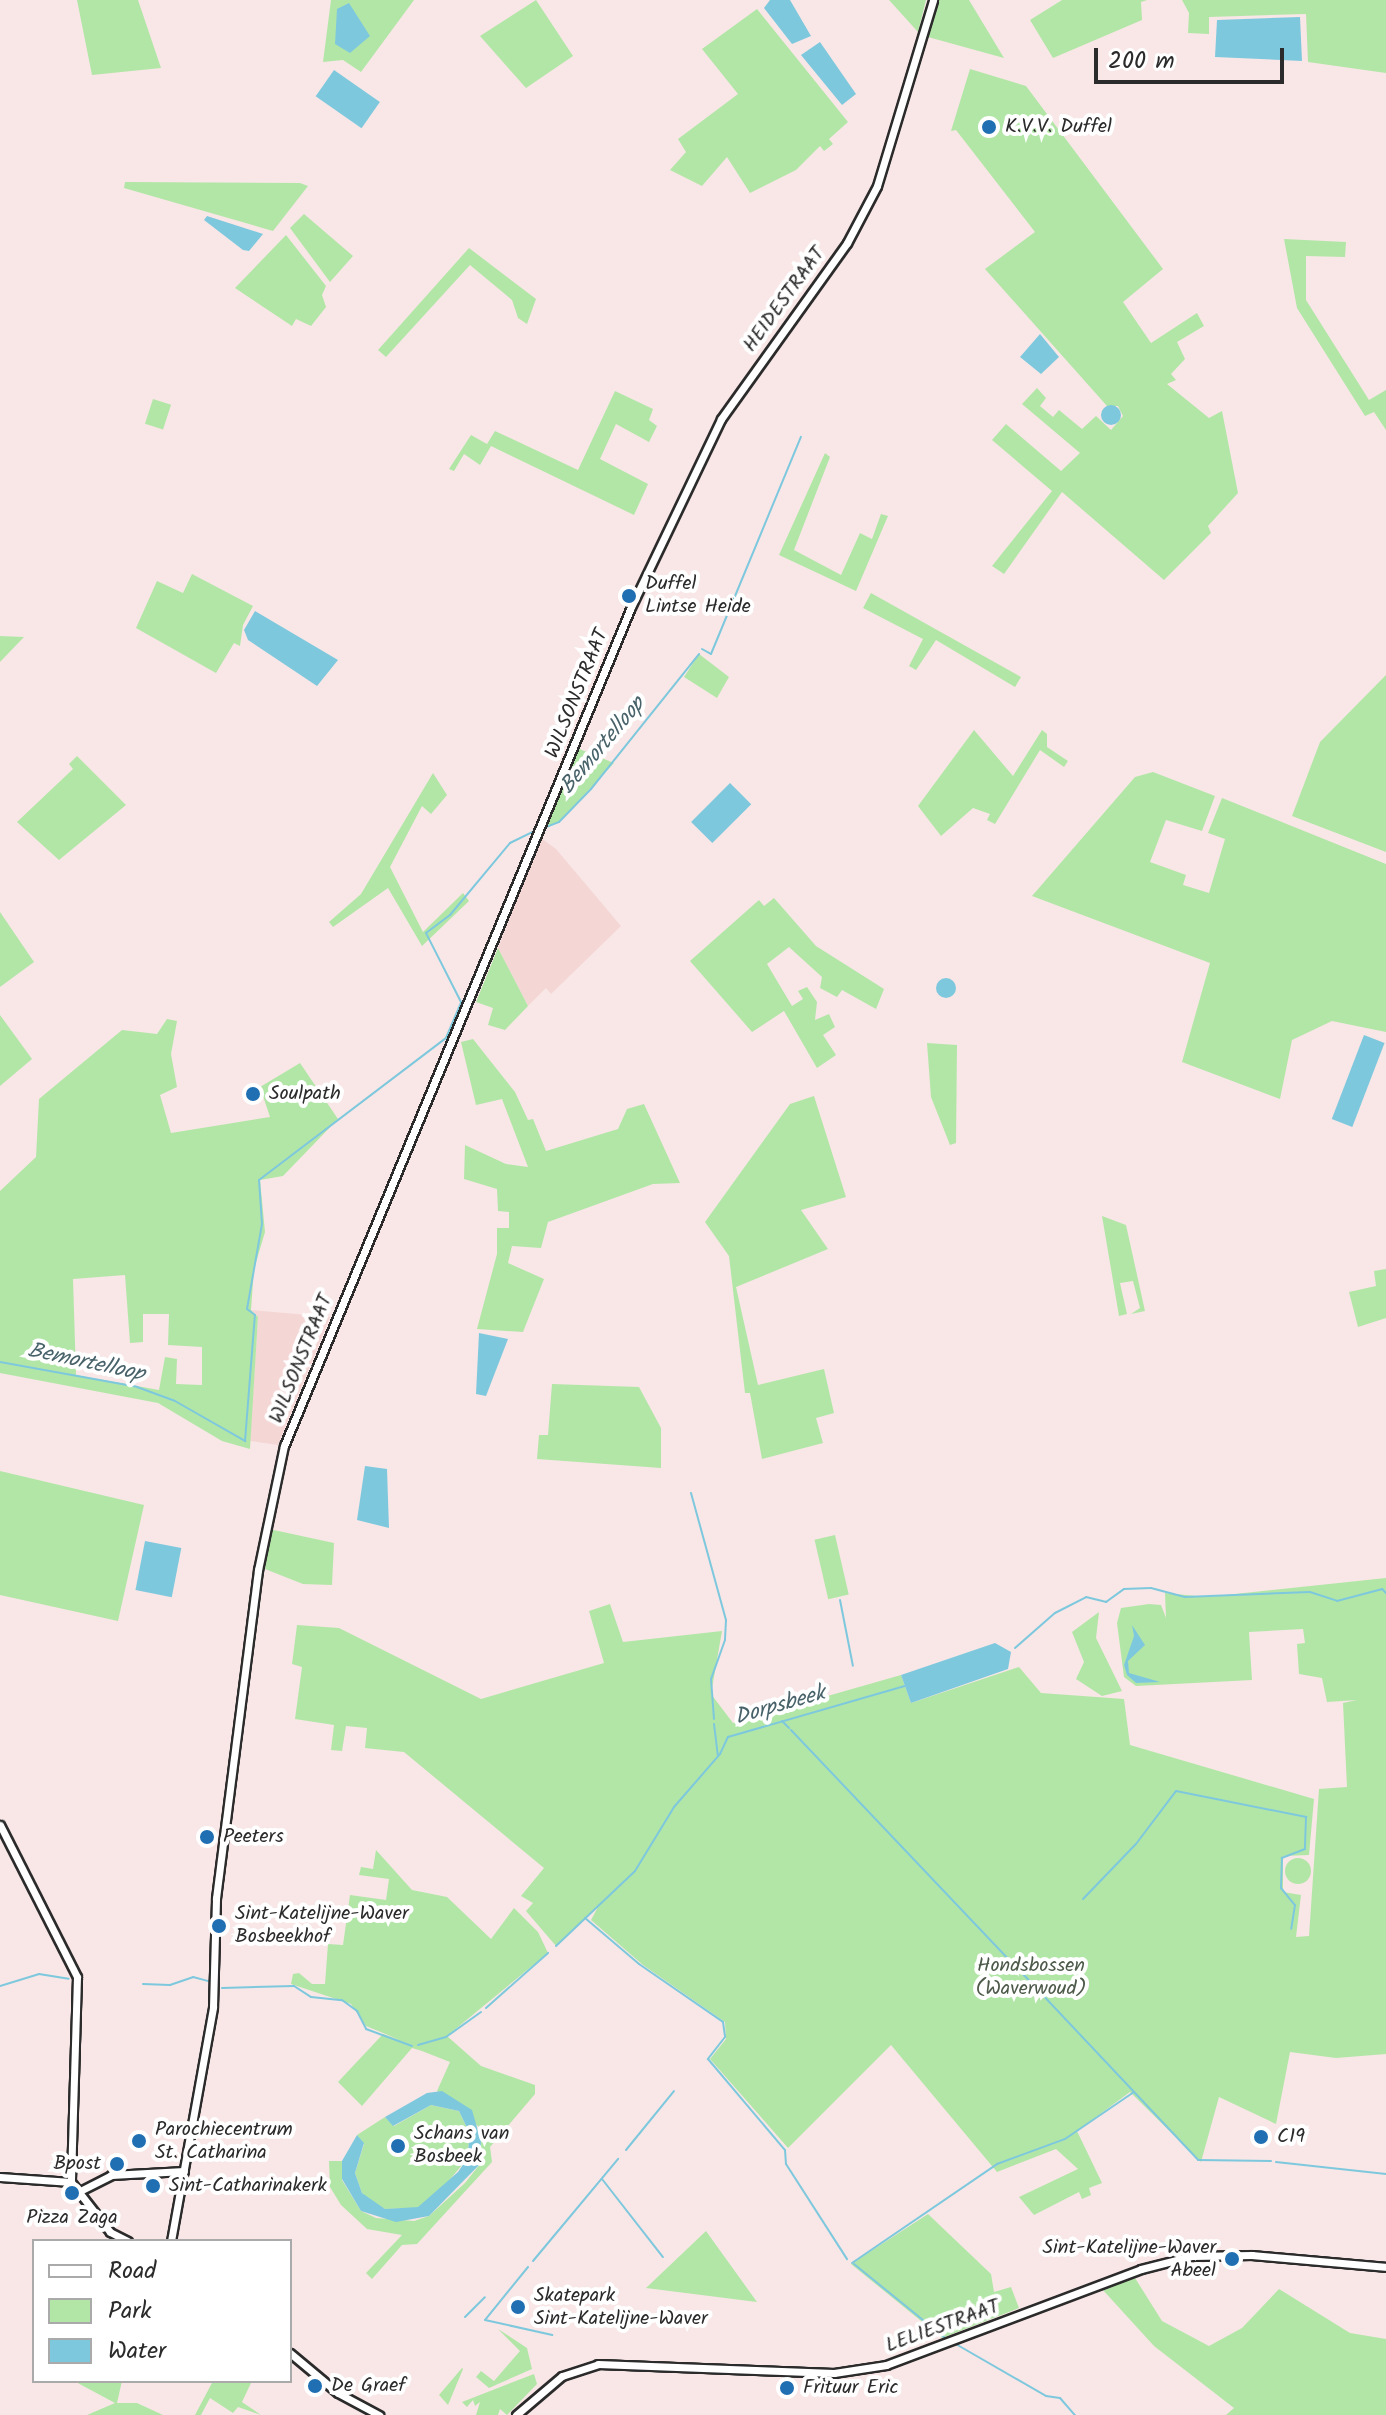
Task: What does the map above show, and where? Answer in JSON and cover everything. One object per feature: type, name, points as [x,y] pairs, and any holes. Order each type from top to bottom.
[{"type":"street","name":"HEIDESTRAAT","points":[[631,607],[721,419],[847,243],[877,186],[933,0]]},
{"type":"street","name":"WILSONSTRAAT","points":[[171,2239],[213,2007],[214,1913],[273,1481],[631,607]]},
{"type":"street","points":[[0,1825],[77,1977],[71,2182]]},
{"type":"street","points":[[82,2190],[111,2175],[184,2171]]},
{"type":"street","points":[[0,2177],[71,2182],[82,2190],[106,2227],[125,2239]]},
{"type":"street","name":"LELIESTRAAT","points":[[516,2415],[562,2376],[598,2364],[834,2373],[886,2365],[1141,2269],[1192,2256],[1252,2255],[1386,2267]]},
{"type":"street","points":[[292,2355],[338,2393],[379,2415]]},
{"type":"shaded area","points":[[541,838],[556,849],[621,926],[551,994],[546,988],[528,1006],[498,948]]},
{"type":"shaded area","points":[[251,1310],[330,1317],[278,1445],[250,1441],[258,1317]]},
{"type":"green space","points":[[77,0],[138,0],[161,68],[92,75]]},
{"type":"green space","points":[[331,0],[414,0],[361,72],[343,60],[323,62]]},
{"type":"green space","points":[[536,0],[573,56],[526,88],[480,36]]},
{"type":"green space","points":[[889,0],[926,0],[918,32]]},
{"type":"green space","points":[[938,0],[969,0],[1004,58],[928,37]]},
{"type":"green space","points":[[1062,0],[1147,0],[1141,2],[1142,20],[1053,58],[1030,20]]},
{"type":"green space","points":[[1182,0],[1386,0],[1386,73],[1308,62],[1306,14],[1209,17],[1209,34],[1188,33],[1189,13]]},
{"type":"green space","points":[[757,9],[848,122],[829,139],[833,144],[824,151],[820,146],[796,170],[750,193],[727,157],[702,186],[670,170],[686,152],[678,139],[738,94],[702,49]]},
{"type":"green space","points":[[970,69],[1026,86],[1163,269],[1123,302],[1151,343],[1197,313],[1204,326],[1177,342],[1185,359],[1171,374],[1176,380],[1167,384],[1209,418],[1222,411],[1238,493],[1208,526],[1211,533],[1164,580],[1062,492],[1004,574],[992,566],[1052,491],[992,440],[1006,424],[1061,471],[1080,453],[1022,404],[1037,388],[1046,398],[1040,406],[1053,417],[1059,410],[1082,429],[1096,416],[1111,430],[1123,416],[1118,406],[1107,406],[985,269],[1035,232],[956,130],[951,131]]},
{"type":"green space","points":[[125,182],[300,183],[308,186],[273,231],[124,188]]},
{"type":"green space","points":[[304,214],[353,256],[330,282],[290,228]]},
{"type":"green space","points":[[286,235],[326,286],[322,295],[326,307],[311,326],[296,319],[292,326],[235,288]]},
{"type":"green space","points":[[1284,239],[1346,242],[1345,257],[1306,256],[1306,300],[1369,400],[1386,390],[1386,430],[1374,412],[1365,416],[1297,308]]},
{"type":"green space","points":[[469,248],[536,299],[527,324],[518,318],[512,300],[470,265],[386,357],[378,350]]},
{"type":"green space","points":[[615,391],[653,409],[649,420],[657,426],[649,442],[616,424],[600,459],[648,484],[634,515],[491,446],[480,465],[464,454],[454,471],[449,469],[471,435],[487,444],[495,431],[578,470]]},
{"type":"green space","points":[[153,399],[171,405],[163,430],[145,424]]},
{"type":"green space","points":[[825,453],[830,457],[794,550],[841,575],[860,533],[872,539],[881,514],[888,516],[856,591],[779,555]]},
{"type":"green space","points":[[192,574],[253,606],[243,625],[240,646],[234,643],[216,673],[136,628],[157,581],[183,593]]},
{"type":"green space","points":[[871,593],[1021,677],[1015,687],[936,640],[916,670],[909,666],[923,639],[863,608]]},
{"type":"green space","points":[[0,636],[24,637],[0,662]]},
{"type":"green space","points":[[699,654],[729,677],[717,698],[684,677]]},
{"type":"green space","points":[[1386,675],[1386,852],[1292,816],[1320,742]]},
{"type":"green space","points":[[974,730],[1013,776],[1042,730],[1047,734],[1047,747],[1068,761],[1064,767],[1040,750],[995,824],[987,820],[990,814],[973,808],[941,836],[918,806]]},
{"type":"green space","points":[[577,748],[614,763],[559,822],[543,828]]},
{"type":"green space","points":[[77,756],[126,805],[59,860],[17,822],[73,769],[69,764]]},
{"type":"green space","points":[[1153,772],[1215,796],[1202,831],[1166,820],[1150,862],[1186,875],[1183,885],[1209,893],[1225,839],[1208,833],[1222,798],[1386,864],[1386,1032],[1332,1021],[1292,1040],[1280,1099],[1182,1062],[1210,963],[1032,896],[1135,777]]},
{"type":"green space","points":[[433,773],[447,795],[431,814],[422,806],[390,867],[423,932],[463,893],[469,901],[422,946],[388,888],[333,927],[329,922],[361,894]]},
{"type":"green space","points":[[774,898],[816,946],[884,989],[876,1009],[842,990],[837,997],[820,988],[822,977],[789,947],[767,964],[792,1006],[803,999],[798,991],[807,987],[817,1002],[815,1020],[829,1014],[835,1027],[823,1035],[836,1055],[817,1068],[784,1011],[752,1032],[690,961],[759,900],[764,906]]},
{"type":"green space","points":[[0,912],[34,962],[0,987]]},
{"type":"green space","points":[[498,948],[528,1006],[505,1030],[488,1025],[493,1008],[476,1002]]},
{"type":"green space","points":[[0,1015],[32,1059],[0,1086]]},
{"type":"green space","points":[[167,1019],[177,1021],[171,1054],[177,1087],[160,1095],[171,1133],[270,1117],[260,1087],[300,1063],[338,1119],[283,1176],[260,1180],[265,1232],[254,1269],[251,1310],[258,1317],[250,1449],[222,1441],[158,1403],[0,1373],[0,1191],[36,1157],[39,1099],[122,1030],[157,1034]],"holes":[[[125,1275],[130,1343],[143,1342],[143,1314],[169,1314],[168,1345],[202,1347],[202,1385],[176,1384],[177,1359],[165,1357],[159,1390],[76,1375],[73,1279]]]},
{"type":"green space","points":[[473,1039],[515,1092],[528,1120],[533,1119],[546,1151],[618,1129],[627,1109],[644,1104],[680,1183],[653,1184],[548,1222],[541,1248],[512,1246],[508,1263],[544,1279],[523,1332],[477,1329],[497,1254],[497,1228],[509,1228],[509,1212],[498,1211],[497,1189],[464,1179],[465,1145],[506,1164],[528,1167],[502,1099],[476,1105],[461,1042]]},
{"type":"green space","points":[[927,1043],[957,1045],[956,1143],[950,1145],[931,1097]]},
{"type":"green space","points":[[814,1096],[846,1197],[801,1210],[828,1249],[736,1287],[758,1385],[824,1369],[834,1413],[816,1418],[823,1443],[762,1459],[750,1393],[745,1393],[729,1256],[705,1222],[790,1104]]},
{"type":"green space","points":[[1102,1216],[1126,1225],[1145,1311],[1131,1314],[1140,1308],[1133,1281],[1120,1283],[1127,1314],[1119,1316]]},
{"type":"green space","points":[[1386,1269],[1386,1318],[1358,1327],[1349,1292],[1376,1286],[1374,1271]]},
{"type":"green space","points":[[552,1384],[639,1387],[661,1428],[661,1468],[537,1459],[539,1435],[548,1435]]},
{"type":"green space","points":[[0,1471],[144,1505],[118,1621],[0,1595]]},
{"type":"green space","points":[[269,1529],[334,1543],[332,1585],[303,1584],[265,1569]]},
{"type":"green space","points":[[835,1535],[849,1594],[828,1599],[815,1540]]},
{"type":"green space","name":"Hondsbossen (Waverwoud)","points":[[1386,1578],[1386,2054],[1336,2058],[1290,2052],[1276,2124],[1219,2097],[1201,2162],[1130,2092],[1077,2131],[1102,2183],[1089,2188],[1091,2195],[1082,2199],[1079,2192],[1034,2215],[1019,2197],[1078,2169],[1056,2149],[997,2172],[891,2045],[788,2148],[710,2059],[726,2039],[725,2022],[643,1965],[591,1920],[599,1905],[556,1946],[526,1911],[533,1903],[521,1896],[544,1868],[404,1752],[365,1748],[367,1728],[346,1726],[342,1751],[331,1750],[334,1725],[295,1719],[302,1667],[292,1664],[297,1625],[339,1628],[481,1699],[604,1663],[589,1611],[610,1604],[623,1642],[722,1631],[711,1694],[733,1723],[901,1675],[911,1703],[1019,1667],[1041,1693],[1124,1699],[1130,1745],[1314,1799],[1309,1855],[1283,1856],[1283,1892],[1301,1895],[1296,1937],[1309,1936],[1319,1789],[1347,1787],[1343,1703],[1357,1700],[1327,1702],[1322,1678],[1299,1674],[1297,1644],[1305,1643],[1303,1629],[1249,1632],[1252,1680],[1136,1686],[1124,1677],[1117,1623],[1121,1608],[1149,1604],[1161,1605],[1166,1618],[1165,1593],[1207,1597]]},
{"type":"green space","points":[[1099,1612],[1096,1638],[1122,1691],[1102,1696],[1076,1679],[1084,1662],[1072,1632]]},
{"type":"green space","points":[[376,1850],[412,1890],[447,1897],[491,1939],[514,1908],[538,1932],[548,1953],[447,2036],[481,2066],[535,2085],[535,2094],[490,2147],[492,2162],[417,2244],[402,2245],[372,2279],[366,2273],[402,2235],[367,2229],[341,2205],[330,2187],[329,2161],[342,2161],[342,2180],[361,2211],[376,2218],[414,2221],[429,2216],[465,2183],[480,2164],[481,2141],[479,2127],[437,2091],[450,2062],[412,2048],[362,2106],[338,2082],[383,2034],[400,2040],[366,2026],[351,2004],[291,1984],[293,1974],[299,1973],[312,1984],[325,1984],[328,1944],[343,1945],[350,1895],[386,1900],[389,1879],[359,1875],[361,1867],[373,1869]]},
{"type":"green space","points":[[1298,1858],[1307,1862],[1311,1871],[1307,1880],[1298,1884],[1289,1880],[1285,1871],[1289,1862]]},
{"type":"green space","points":[[431,2105],[459,2111],[470,2134],[467,2159],[432,2201],[418,2208],[385,2209],[374,2204],[362,2193],[355,2173],[364,2144],[357,2135],[385,2117],[394,2126]]},
{"type":"green space","points":[[928,2214],[991,2274],[994,2292],[1011,2287],[1019,2308],[942,2338],[851,2264]]},
{"type":"green space","points":[[706,2231],[757,2302],[646,2288]]},
{"type":"green space","points":[[1135,2278],[1162,2321],[1209,2346],[1242,2328],[1279,2289],[1350,2333],[1386,2339],[1386,2415],[1226,2415],[1234,2408],[1154,2346],[1102,2289]]},
{"type":"green space","points":[[498,2329],[527,2348],[532,2369],[489,2388],[476,2377],[481,2371],[494,2381],[520,2351]]},
{"type":"green space","points":[[463,2369],[448,2405],[439,2395]]},
{"type":"green space","points":[[534,2374],[537,2384],[507,2415],[500,2409],[498,2415],[476,2415],[480,2402],[475,2406],[473,2400],[467,2407],[462,2402]]},
{"type":"green space","points":[[78,2383],[122,2383],[117,2403],[137,2403],[163,2415],[87,2415],[115,2403]]},
{"type":"green space","points":[[212,2383],[251,2383],[242,2402],[261,2415],[238,2407],[233,2413],[210,2398],[201,2415],[195,2415]]},
{"type":"water","points":[[770,0],[790,0],[811,36],[792,44],[764,8]]},
{"type":"water","points":[[349,3],[370,36],[350,53],[335,44],[337,9]]},
{"type":"water","points":[[1300,17],[1302,61],[1215,57],[1217,20]]},
{"type":"water","points":[[820,42],[856,94],[842,105],[801,55]]},
{"type":"water","points":[[334,70],[380,102],[362,128],[316,96]]},
{"type":"water","points":[[207,216],[263,234],[249,251],[243,250],[204,220]]},
{"type":"water","points":[[1040,334],[1059,357],[1041,374],[1020,357]]},
{"type":"water","points":[[1107,405],[1115,405],[1121,415],[1115,425],[1107,425],[1101,419],[1101,411]]},
{"type":"water","points":[[255,611],[338,660],[317,686],[248,640],[244,630]]},
{"type":"water","points":[[730,783],[751,804],[712,843],[691,822]]},
{"type":"water","points":[[946,978],[953,981],[956,988],[953,995],[946,998],[939,995],[936,988],[939,981]]},
{"type":"water","points":[[1364,1035],[1385,1043],[1352,1127],[1332,1119]]},
{"type":"water","points":[[479,1333],[508,1339],[486,1396],[476,1394]]},
{"type":"water","points":[[365,1466],[387,1469],[389,1528],[357,1520]]},
{"type":"water","points":[[145,1541],[181,1548],[172,1597],[135,1590]]},
{"type":"water","points":[[1132,1625],[1145,1645],[1128,1661],[1129,1673],[1160,1682],[1136,1683],[1127,1675],[1124,1665],[1134,1636]]},
{"type":"water","points":[[995,1643],[1011,1652],[1008,1669],[911,1703],[901,1675]]},
{"type":"water","points":[[442,2091],[472,2110],[481,2141],[480,2164],[429,2216],[396,2222],[361,2211],[342,2179],[342,2161],[357,2135],[364,2143],[355,2173],[362,2193],[385,2209],[418,2207],[458,2172],[467,2159],[470,2134],[459,2111],[431,2105],[393,2126],[385,2117],[427,2093]]},
{"type":"waterway","name":"Bemortelloop","points":[[702,649],[711,654],[801,437]]},
{"type":"waterway","name":"Bemortelloop","points":[[541,829],[559,822],[591,789],[699,654]]},
{"type":"waterway","name":"Bemortelloop","points":[[0,1362],[137,1387],[175,1401],[245,1441],[255,1315],[247,1309],[262,1224],[259,1180],[446,1038],[461,1002],[426,933],[450,915],[510,843],[535,831]]},
{"type":"waterway","points":[[691,1493],[726,1620],[725,1640],[711,1679],[714,1719]]},
{"type":"waterway","name":"Dorpsbeek","points":[[1015,1648],[1055,1613],[1086,1597],[1106,1602],[1124,1589],[1151,1588],[1185,1597],[1310,1592],[1337,1601],[1382,1589],[1386,1593]]},
{"type":"waterway","points":[[840,1600],[853,1666]]},
{"type":"waterway","name":"Dorpsbeek","points":[[556,1946],[635,1871],[674,1807],[720,1754],[728,1737],[905,1686]]},
{"type":"waterway","name":"Dorpsbeek","points":[[782,1721],[789,1728]]},
{"type":"waterway","points":[[714,1724],[718,1755]]},
{"type":"waterway","points":[[791,1730],[1019,1970]]},
{"type":"waterway","points":[[1083,1899],[1136,1844],[1176,1791],[1306,1817],[1305,1849],[1282,1858],[1281,1888],[1295,1905],[1291,1929]]},
{"type":"waterway","points":[[585,1918],[639,1964],[723,2022],[725,2037],[708,2059],[785,2150],[786,2164],[847,2259]]},
{"type":"waterway","name":"Dorpsbeek","points":[[486,2008],[548,1953]]},
{"type":"waterway","points":[[1022,1973],[1198,2160],[1271,2161]]},
{"type":"waterway","name":"Dorpsbeek","points":[[0,1986],[39,1974],[69,1979]]},
{"type":"waterway","name":"Dorpsbeek","points":[[143,1984],[170,1985],[193,1977],[208,1981]]},
{"type":"waterway","name":"Dorpsbeek","points":[[222,1988],[294,1986],[311,1997],[342,2000],[357,2011],[366,2029],[412,2046]]},
{"type":"waterway","name":"Dorpsbeek","points":[[418,2045],[446,2037],[481,2012]]},
{"type":"waterway","points":[[626,2150],[674,2091]]},
{"type":"waterway","points":[[852,2263],[997,2164],[1065,2139],[1134,2092]]},
{"type":"waterway","points":[[533,2261],[618,2159]]},
{"type":"waterway","points":[[1276,2162],[1386,2174]]},
{"type":"waterway","points":[[602,2179],[663,2257]]},
{"type":"waterway","points":[[854,2264],[945,2338]]},
{"type":"waterway","points":[[528,2267],[485,2320],[552,2335]]},
{"type":"waterway","points":[[465,2317],[485,2297]]},
{"type":"waterway","points":[[954,2343],[1046,2396],[1060,2398],[1075,2415]]},
{"type":"place","name":"K.V.V. Duffel","points":[[989,127]]},
{"type":"place","name":"Duffel Lintse Heide","points":[[629,596]]},
{"type":"place","name":"Soulpath","points":[[253,1094]]},
{"type":"place","name":"Peeters","points":[[207,1837]]},
{"type":"place","name":"Sint-Katelijne-Waver Bosbeekhof","points":[[219,1926]]},
{"type":"place","name":"C19","points":[[1261,2137]]},
{"type":"place","name":"Parochiecentrum St. Catharina","points":[[139,2141]]},
{"type":"place","name":"Schans van Bosbeek","points":[[398,2146]]},
{"type":"place","name":"Bpost","points":[[117,2164]]},
{"type":"place","name":"Sint-Catharinakerk","points":[[153,2186]]},
{"type":"place","name":"Pizza Zaga","points":[[72,2193]]},
{"type":"place","name":"Sint-Katelijne-Waver Abeel","points":[[1232,2259]]},
{"type":"place","name":"Skatepark Sint-Katelijne-Waver","points":[[518,2307]]},
{"type":"place","name":"De Graef","points":[[315,2386]]},
{"type":"place","name":"Frituur Eric","points":[[787,2388]]}]
